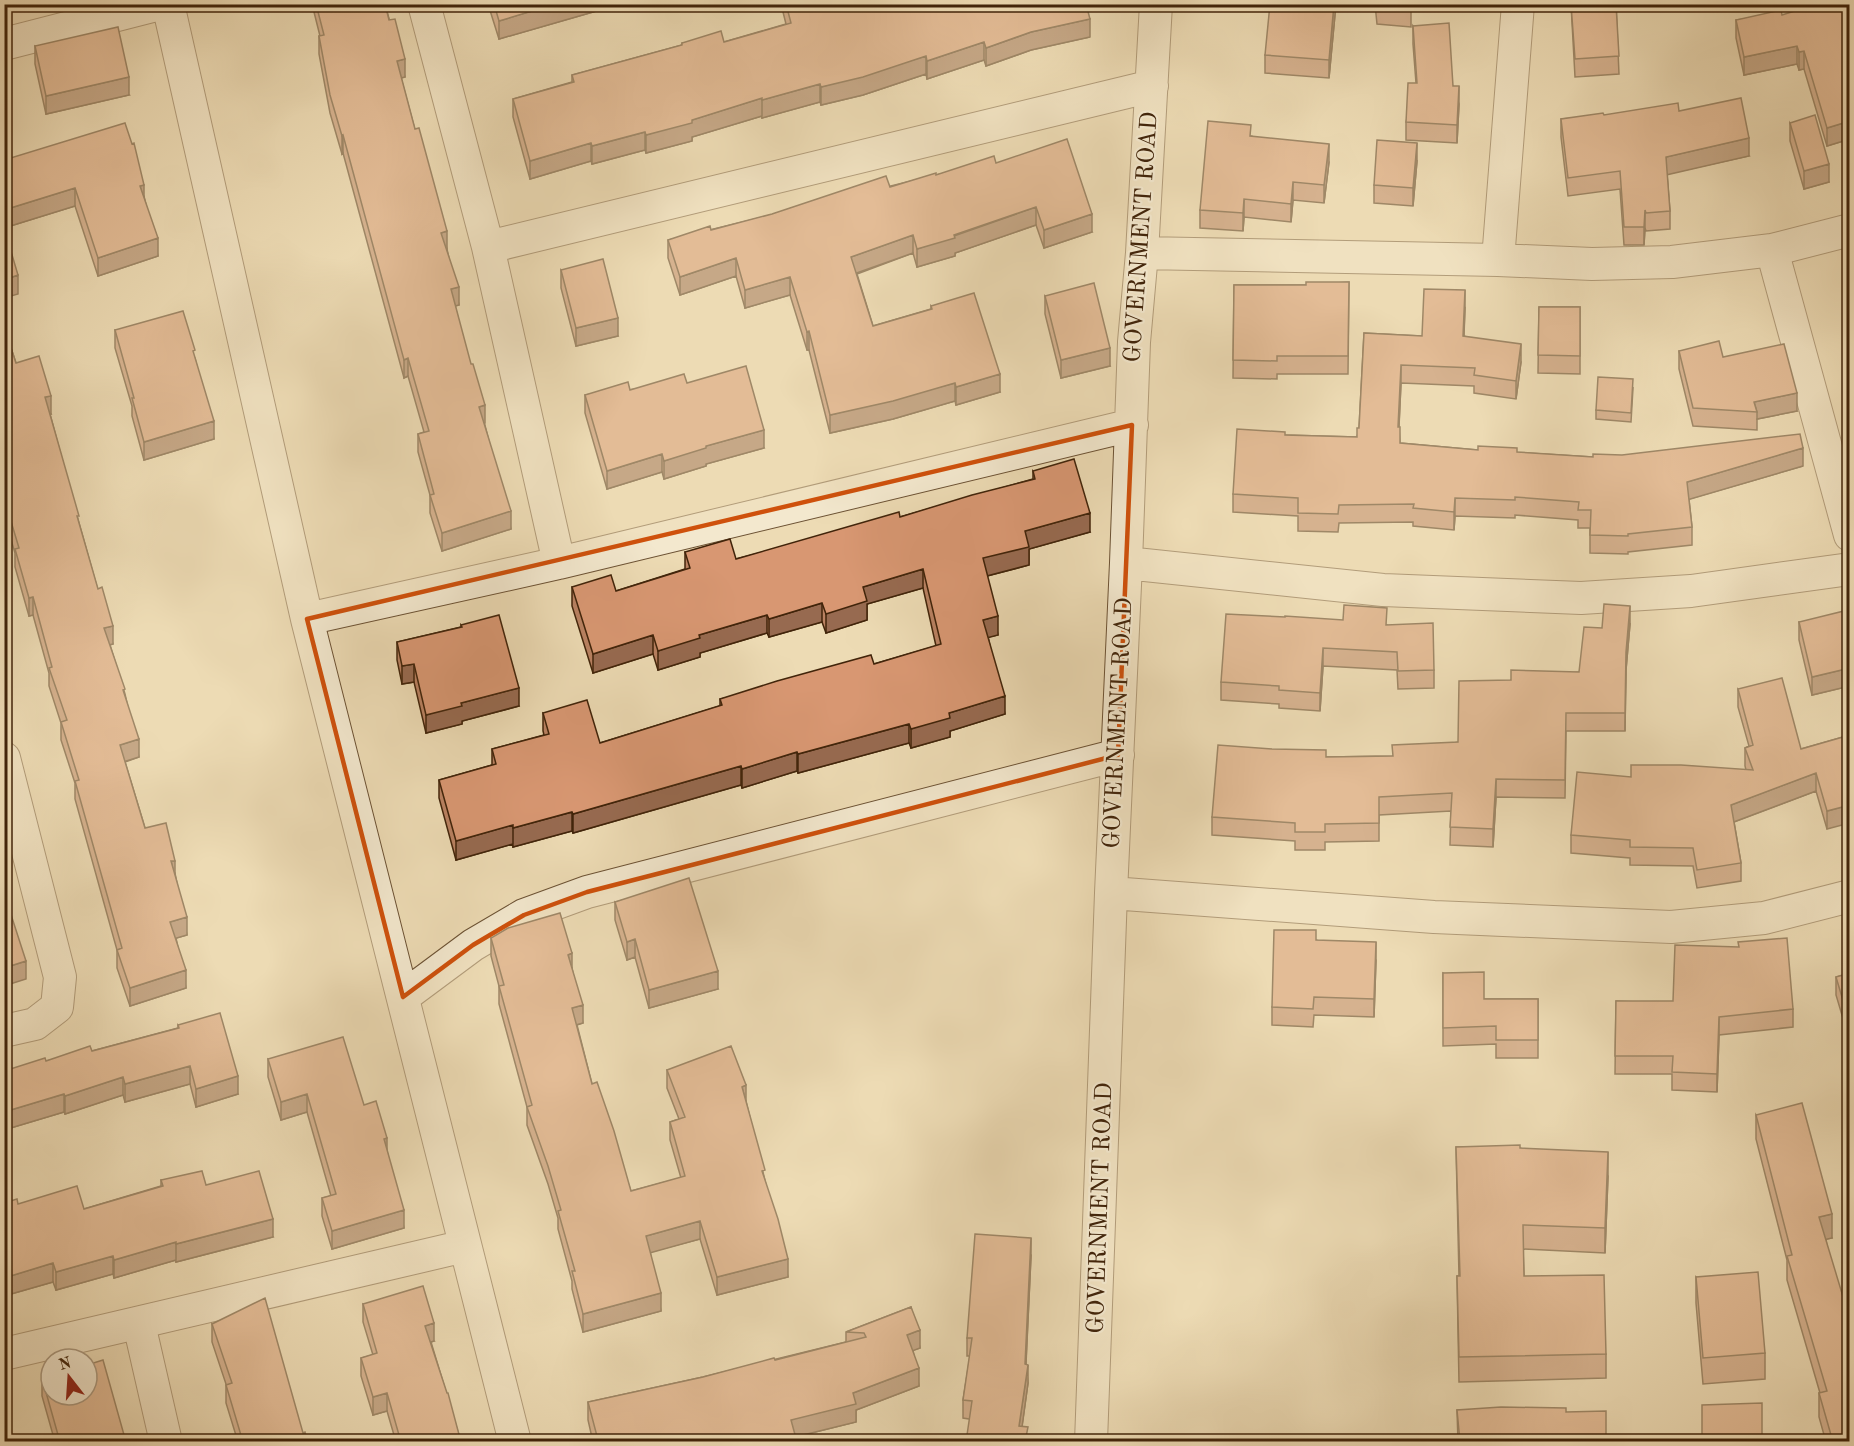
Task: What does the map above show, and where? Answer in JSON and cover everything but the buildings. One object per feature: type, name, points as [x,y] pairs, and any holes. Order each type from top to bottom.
[{"type":"street","points":[[4,44],[160,4]]},
{"type":"street","points":[[168,4],[307,619],[515,1442]]},
{"type":"street","points":[[424,4],[488,247],[559,563]]},
{"type":"street","name":"GOVERNMENT ROAD","points":[[1091,1442],[1134,342],[1142,253],[1156,4]]},
{"type":"street","points":[[1497,260],[1518,4]]},
{"type":"street","points":[[488,247],[1152,87]]},
{"type":"street","points":[[1142,253],[1592,264],[1672,262],[1772,250],[1850,230]]},
{"type":"street","points":[[1772,250],[1850,535]]},
{"type":"street","points":[[307,619],[559,563],[1132,424]]},
{"type":"street","points":[[1126,564],[1383,590],[1581,598],[1690,591],[1850,569]]},
{"type":"street","points":[[403,997],[473,945],[524,915],[587,891],[1118,755]]},
{"type":"street","points":[[4,758],[60,977],[57,1007],[35,1024],[4,1031]]},
{"type":"street","points":[[1111,893],[1434,917],[1671,927],[1764,918],[1850,896]]},
{"type":"street","points":[[4,1354],[465,1246]]},
{"type":"street","points":[[139,1324],[166,1442]]},
{"type":"highlighted area","points":[[1132,425],[1118,755],[587,892],[524,915],[473,945],[403,997],[307,619]]}]
